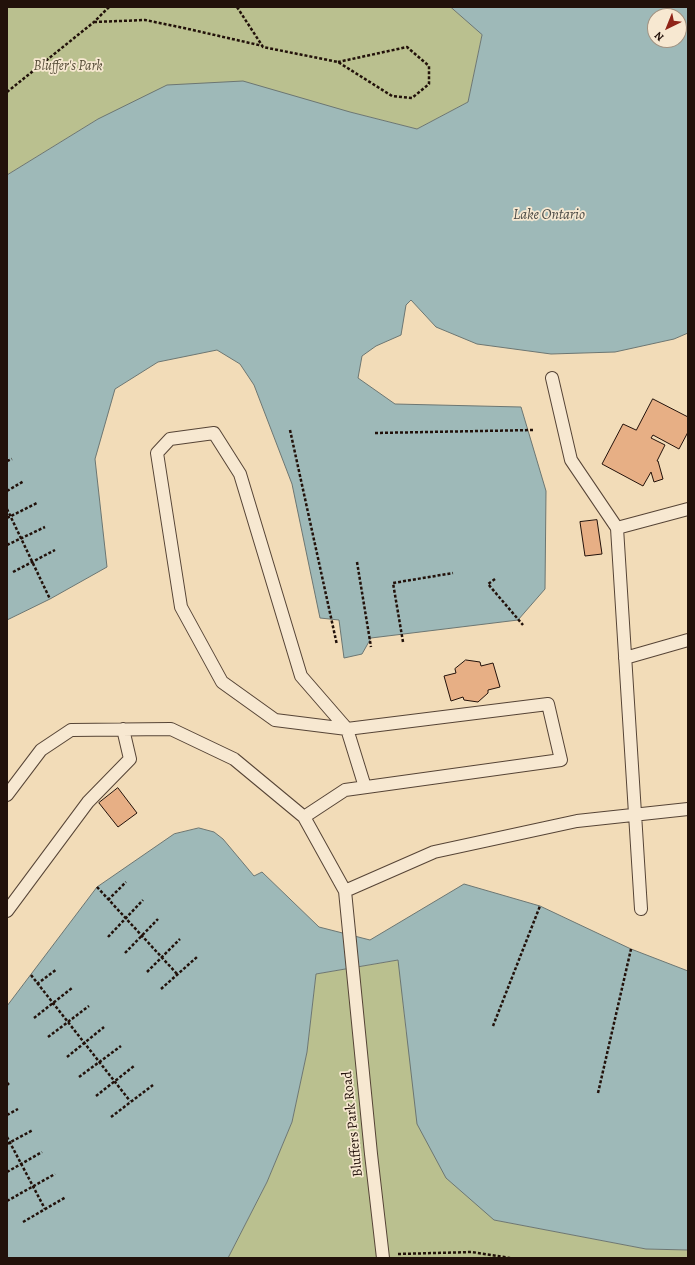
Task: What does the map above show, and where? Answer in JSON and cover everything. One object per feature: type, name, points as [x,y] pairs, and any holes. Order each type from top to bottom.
[{"type":"lane","points":[[552,378],[571,460],[617,528],[642,909]]},
{"type":"lane","points":[[304,817],[345,790],[561,760],[548,704],[347,729],[275,720],[222,682],[181,607],[156,453],[170,438],[214,433],[240,474],[301,676],[347,729],[365,787]]},
{"type":"lane","points":[[617,528],[688,509]]},
{"type":"lane","points":[[625,658],[688,640]]},
{"type":"lane","points":[[7,911],[88,802],[130,759],[123,729]]},
{"type":"lane","points":[[7,795],[41,750],[71,730],[170,729],[234,759],[304,817],[345,890],[434,852],[577,821],[688,809]]},
{"type":"lane","name":"Bluffers Park Road","points":[[345,890],[371,1154],[383,1258]]},
{"type":"path","points":[[7,92],[94,22],[110,7]]},
{"type":"path","points":[[237,7],[263,47]]},
{"type":"path","points":[[94,22],[145,20],[263,47],[338,62],[392,96],[412,98],[429,84],[429,66],[407,47],[338,62]]},
{"type":"path","points":[[290,430],[337,645]]},
{"type":"path","points":[[376,433],[534,430]]},
{"type":"path","points":[[7,461],[12,458]]},
{"type":"path","points":[[7,491],[24,481]]},
{"type":"path","points":[[7,518],[37,503]]},
{"type":"path","points":[[7,508],[50,600]]},
{"type":"path","points":[[7,545],[45,527]]},
{"type":"path","points":[[13,572],[55,550]]},
{"type":"path","points":[[357,562],[371,647]]},
{"type":"path","points":[[403,642],[393,583],[453,573]]},
{"type":"path","points":[[495,579],[488,584],[523,625]]},
{"type":"path","points":[[108,900],[126,882]]},
{"type":"path","points":[[96,887],[178,975]]},
{"type":"path","points":[[108,937],[143,900]]},
{"type":"path","points":[[493,1026],[540,906]]},
{"type":"path","points":[[125,953],[158,919]]},
{"type":"path","points":[[147,972],[180,939]]},
{"type":"path","points":[[598,1093],[631,949]]},
{"type":"path","points":[[161,989],[197,958]]},
{"type":"path","points":[[37,984],[57,969]]},
{"type":"path","points":[[31,975],[130,1101]]},
{"type":"path","points":[[34,1018],[72,988]]},
{"type":"path","points":[[48,1037],[89,1006]]},
{"type":"path","points":[[67,1057],[104,1027]]},
{"type":"path","points":[[79,1077],[121,1046]]},
{"type":"path","points":[[96,1096],[134,1066]]},
{"type":"path","points":[[111,1117],[130,1101],[153,1085]]},
{"type":"path","points":[[7,1115],[18,1109]]},
{"type":"path","points":[[8,1143],[33,1130]]},
{"type":"path","points":[[7,1137],[8,1143],[22,1165],[45,1209]]},
{"type":"path","points":[[7,1172],[22,1165],[42,1152]]},
{"type":"path","points":[[7,1201],[55,1174]]},
{"type":"path","points":[[23,1222],[66,1197]]},
{"type":"path","points":[[398,1254],[472,1252],[510,1258]]},
{"type":"green space","name":"Bluffer's Park","points":[[7,7],[451,7],[482,34],[468,102],[417,129],[350,112],[98,119],[7,175]]},
{"type":"green space","points":[[399,960],[406,1032],[494,1220],[646,1249],[688,1250],[688,1258],[228,1258],[267,1182],[292,1122],[307,1052],[316,974]]},
{"type":"water","name":"Lake Ontario","points":[[451,7],[688,7],[688,333],[674,339],[615,352],[551,354],[477,344],[436,327],[411,300],[406,305],[401,335],[376,346],[362,356],[358,378],[395,404],[521,407],[546,491],[545,589],[518,620],[371,638],[362,654],[344,658],[339,620],[320,618],[292,484],[254,385],[240,364],[217,350],[158,362],[115,389],[95,459],[107,567],[50,599],[7,620],[7,175],[98,119],[167,85],[243,81],[350,112],[417,129],[468,102],[482,35]]},
{"type":"water","points":[[199,828],[214,832],[223,839],[254,876],[262,872],[319,927],[370,940],[464,884],[540,906],[631,949],[688,971],[688,1250],[646,1249],[494,1220],[446,1178],[417,1124],[398,960],[316,974],[307,1052],[292,1122],[267,1182],[228,1258],[7,1258],[7,1006],[97,887],[174,834]]},
{"type":"building","points":[[653,399],[688,417],[688,432],[679,449],[653,435],[651,438],[665,445],[657,461],[663,479],[654,482],[651,472],[643,486],[602,464],[623,424],[636,430]]},
{"type":"building","points":[[597,520],[602,554],[585,556],[580,522]]},
{"type":"building","points":[[466,660],[480,662],[481,666],[493,663],[500,687],[488,690],[488,693],[478,702],[464,700],[463,697],[451,701],[444,676],[456,673],[455,669]]},
{"type":"building","points":[[118,788],[137,813],[118,827],[99,803]]}]
